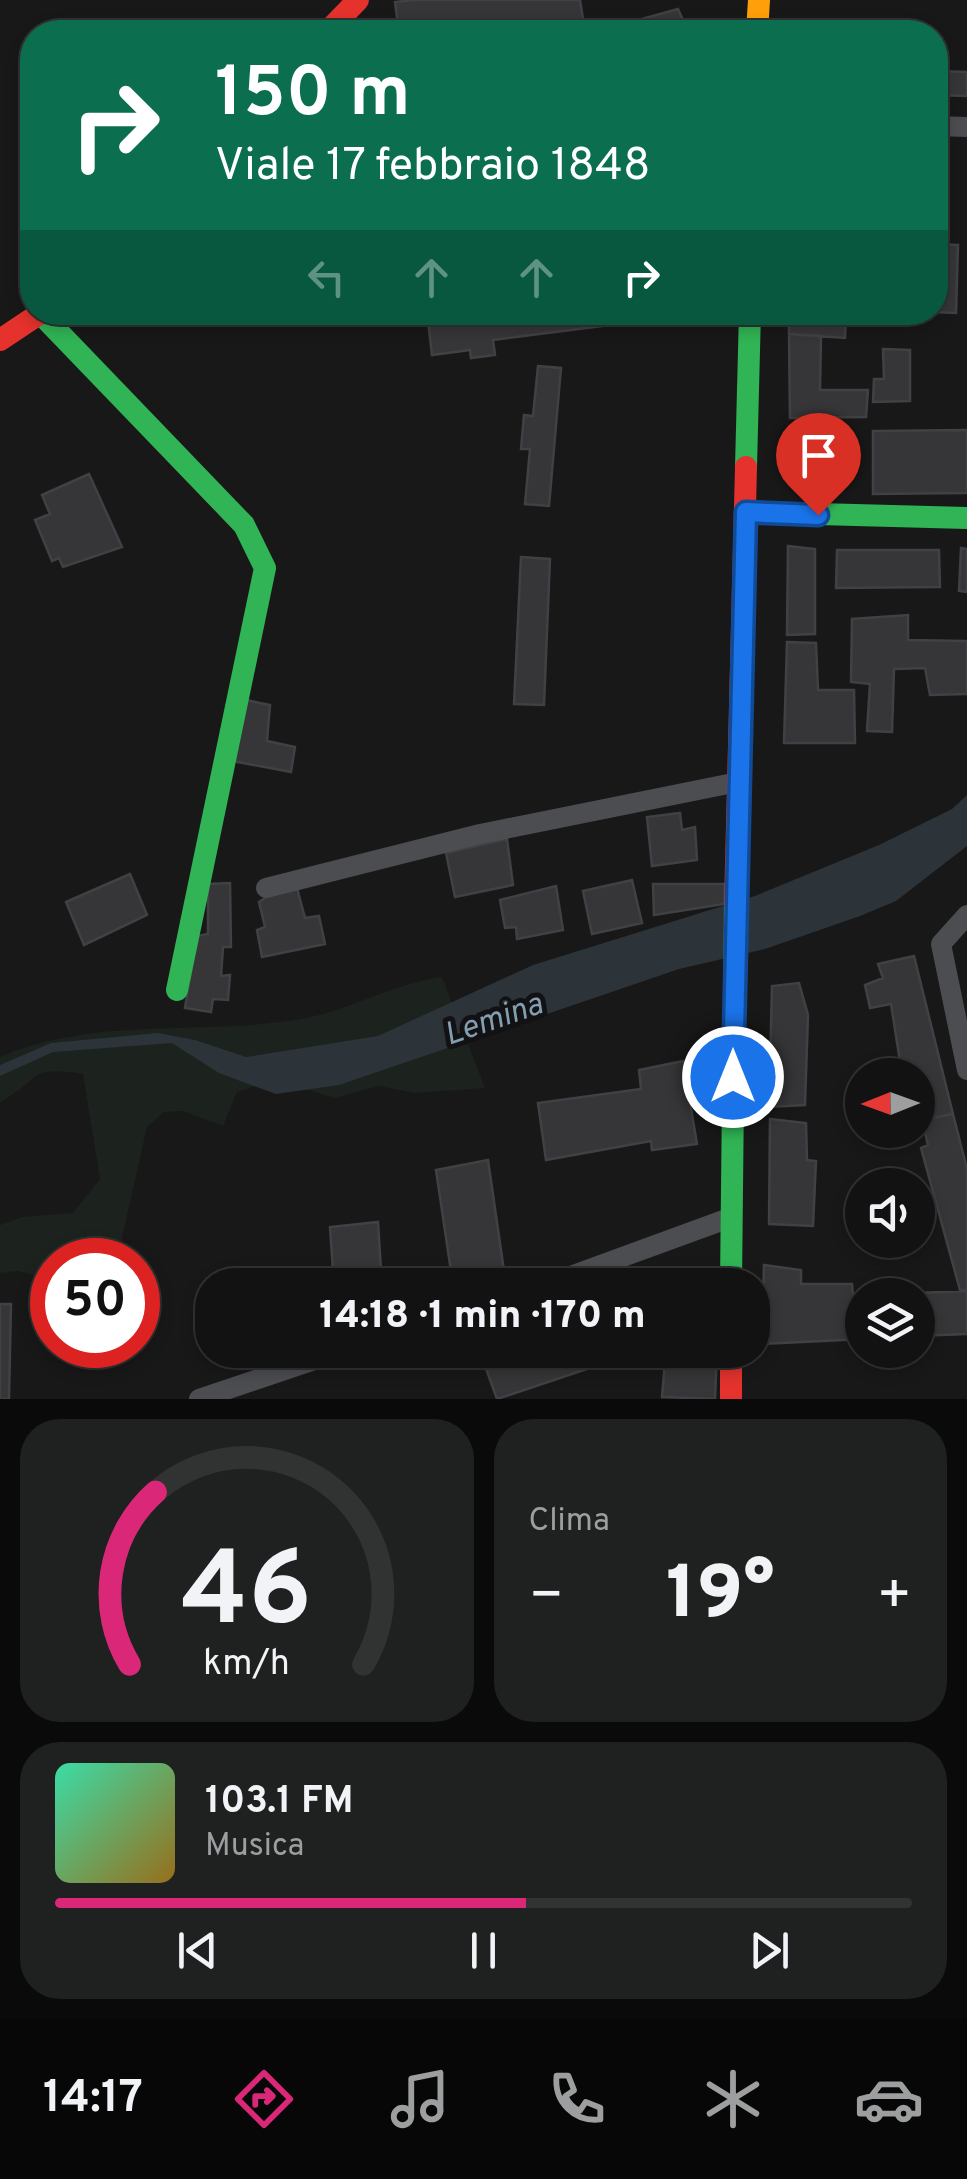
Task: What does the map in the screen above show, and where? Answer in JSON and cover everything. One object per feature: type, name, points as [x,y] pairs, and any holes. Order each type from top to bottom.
[{"type":"street","points":[[338,20],[358,0]]},
{"type":"street","points":[[0,340],[23,325]]},
{"type":"street","points":[[52,325],[244,525],[265,568],[178,990]]},
{"type":"street","points":[[732,1268],[734,972],[750,325]]},
{"type":"street","points":[[746,512],[967,518]]},
{"type":"street","points":[[266,888],[480,834],[738,782]]},
{"type":"street","points":[[967,915],[941,944],[967,1070]]},
{"type":"street","points":[[592,1268],[732,1217]]},
{"type":"street","points":[[198,1399],[290,1368]]},
{"type":"street","points":[[731,1368],[731,1399]]},
{"type":"shaded area","points":[[442,977],[485,1088],[414,1093],[378,1086],[335,1098],[275,1080],[237,1092],[223,1126],[183,1111],[164,1112],[147,1127],[122,1238],[30,1238],[30,1274],[0,1273],[0,1225],[23,1217],[73,1213],[100,1179],[83,1074],[43,1073],[0,1102],[0,1057],[38,1044],[114,1031],[232,1026],[311,1017],[408,984]]},
{"type":"water","name":"Lemina","points":[[967,795],[967,846],[896,901],[765,949],[679,969],[339,1085],[276,1094],[219,1073],[172,1043],[53,1052],[0,1076],[0,1065],[51,1043],[158,1033],[246,1057],[378,1036],[533,965],[755,896],[879,845],[952,809]]},
{"type":"building","points":[[580,0],[583,20],[397,20],[395,2]]},
{"type":"building","points":[[678,9],[683,20],[638,20]]},
{"type":"building","points":[[948,71],[967,72],[967,96],[948,95]]},
{"type":"building","points":[[948,245],[958,245],[956,313],[948,313]]},
{"type":"building","points":[[429,325],[611,325],[493,340],[495,355],[471,358],[470,350],[432,355]]},
{"type":"building","points":[[789,325],[846,325],[845,338],[789,334]]},
{"type":"building","points":[[789,334],[821,336],[820,390],[868,390],[866,417],[790,418]]},
{"type":"building","points":[[883,349],[910,350],[910,401],[873,402],[874,379],[884,379]]},
{"type":"building","points":[[538,366],[561,368],[549,506],[525,504],[530,449],[521,449],[524,415],[533,416]]},
{"type":"building","points":[[967,430],[967,493],[873,494],[873,431]]},
{"type":"building","points":[[89,474],[122,547],[63,567],[59,558],[52,561],[35,520],[50,514],[42,495]]},
{"type":"building","points":[[788,546],[815,549],[815,634],[787,635]]},
{"type":"building","points":[[961,548],[967,549],[967,592],[959,591]]},
{"type":"building","points":[[837,550],[939,550],[940,587],[836,588]]},
{"type":"building","points":[[521,557],[550,559],[544,705],[514,704]]},
{"type":"building","points":[[908,615],[908,640],[967,641],[967,694],[930,695],[925,668],[894,669],[892,732],[867,731],[870,684],[851,682],[852,619]]},
{"type":"building","points":[[787,642],[816,643],[818,690],[854,690],[855,743],[784,743]]},
{"type":"building","points":[[246,700],[270,705],[267,741],[295,747],[291,772],[232,761]]},
{"type":"building","points":[[680,813],[682,830],[695,827],[697,860],[652,866],[647,817]]},
{"type":"building","points":[[507,839],[513,885],[455,897],[446,853]]},
{"type":"building","points":[[130,874],[147,915],[84,945],[66,902]]},
{"type":"building","points":[[632,880],[642,923],[592,934],[583,891]]},
{"type":"building","points":[[230,883],[231,947],[223,947],[221,976],[230,975],[228,1000],[213,999],[211,1012],[185,1008],[197,936],[208,934],[208,884]]},
{"type":"building","points":[[653,884],[725,884],[724,904],[654,915]]},
{"type":"building","points":[[556,886],[563,930],[517,939],[516,927],[505,928],[500,900]]},
{"type":"building","points":[[297,888],[305,918],[319,916],[325,944],[262,957],[257,930],[265,927],[259,902],[271,894]]},
{"type":"building","points":[[914,956],[953,1114],[935,1117],[935,1058],[899,1058],[891,1004],[870,1008],[865,985],[883,978],[878,964]]},
{"type":"building","points":[[799,983],[808,1015],[805,1105],[769,1107],[772,986]]},
{"type":"building","points":[[683,1061],[697,1144],[652,1150],[651,1141],[546,1160],[538,1103],[641,1089],[639,1070]]},
{"type":"building","points":[[953,1114],[967,1169],[967,1290],[960,1290],[935,1199],[935,1168],[926,1168],[921,1148],[935,1148],[935,1117]]},
{"type":"building","points":[[770,1119],[806,1123],[807,1160],[816,1161],[813,1226],[769,1224]]},
{"type":"building","points":[[488,1160],[504,1268],[450,1268],[436,1170]]},
{"type":"building","points":[[378,1222],[381,1268],[333,1268],[330,1227]]},
{"type":"building","points":[[764,1265],[801,1270],[801,1284],[845,1284],[845,1340],[770,1344],[770,1268]]},
{"type":"building","points":[[967,1291],[967,1334],[935,1335],[935,1292]]},
{"type":"building","points":[[0,1304],[11,1304],[9,1399],[0,1399]]},
{"type":"building","points":[[486,1368],[590,1368],[497,1399]]},
{"type":"building","points":[[664,1368],[716,1368],[715,1399],[662,1397]]},
{"type":"traffic: fast","points":[[52,325],[244,525],[265,568],[177,990]]},
{"type":"traffic: fast","points":[[746,467],[750,325]]},
{"type":"traffic: fast","points":[[745,512],[967,518]]},
{"type":"traffic: fast","points":[[731,1268],[735,905]]},
{"type":"traffic: slow","points":[[758,20],[759,0]]},
{"type":"traffic: jam","points":[[339,20],[358,0]]},
{"type":"traffic: jam","points":[[0,340],[22,325]]},
{"type":"traffic: jam","points":[[735,905],[746,467]]},
{"type":"traffic: jam","points":[[731,1368],[731,1399]]},
{"type":"route","points":[[733,1077],[746,512],[818,515]]}]
